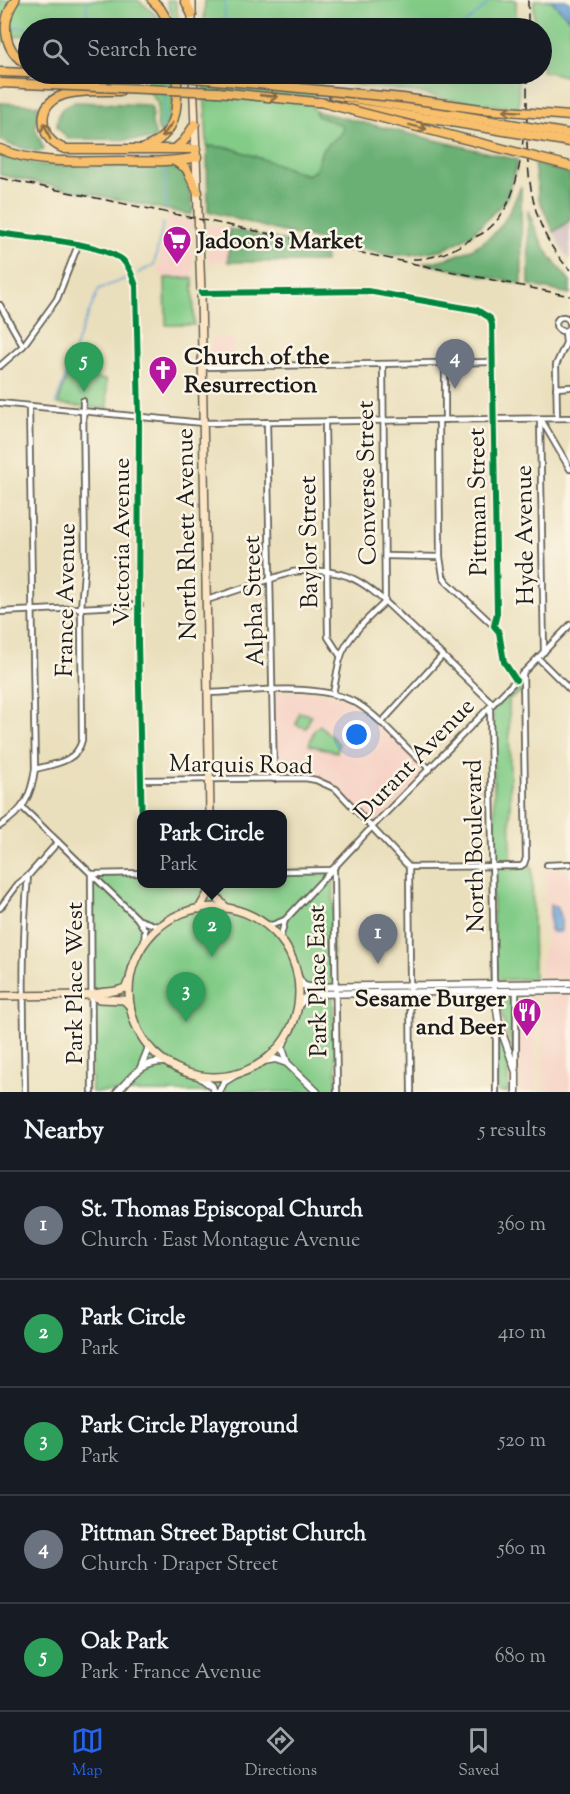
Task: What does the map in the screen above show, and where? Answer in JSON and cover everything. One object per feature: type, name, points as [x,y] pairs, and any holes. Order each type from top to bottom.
[{"type":"highway","points":[[15,0],[5,21],[5,38],[18,58]]},
{"type":"highway","points":[[152,0],[167,18]]},
{"type":"highway","points":[[185,0],[192,15]]},
{"type":"highway","points":[[0,72],[18,73]]},
{"type":"highway","points":[[0,83],[18,84]]},
{"type":"highway","points":[[29,84],[174,89],[320,102],[570,142]]},
{"type":"highway","points":[[140,149],[156,142],[172,125],[176,111],[177,84]]},
{"type":"highway","points":[[257,84],[403,98],[481,109],[570,116]]},
{"type":"highway","points":[[298,88],[570,134]]},
{"type":"highway","points":[[174,89],[61,95],[50,102],[45,111],[43,121],[46,135],[52,142],[64,149],[175,148],[196,153]]},
{"type":"highway","points":[[320,102],[570,166]]},
{"type":"highway","points":[[175,148],[184,141],[195,124]]},
{"type":"highway","points":[[0,149],[48,161],[180,162],[186,168],[198,192]]},
{"type":"highway","points":[[172,161],[196,153]]},
{"type":"main road","points":[[192,0],[192,15]]},
{"type":"main road","name":"North Rhett Avenue","points":[[193,84],[203,367],[210,810]]},
{"type":"main road","points":[[199,909],[208,893],[208,888]]},
{"type":"main road","points":[[214,888],[220,903],[227,909]]},
{"type":"main road","points":[[0,996],[92,994],[124,989],[144,944],[168,921],[199,909],[227,909],[247,914],[264,924],[280,939],[290,955],[298,977],[298,1006],[291,1029],[285,1039],[264,1061],[237,1074],[219,1077],[197,1075],[166,1062],[149,1047],[137,1028],[130,1007],[131,974]]},
{"type":"main road","points":[[92,994],[99,999],[124,1000],[130,1007]]},
{"type":"street","points":[[0,233],[78,245],[57,299],[23,346],[0,366]]},
{"type":"street","name":"Victoria Avenue","points":[[78,245],[121,259],[130,270],[136,286],[141,810]]},
{"type":"street","name":"Pittman Street","points":[[201,293],[376,292],[477,310],[490,318],[492,325],[497,614],[494,626],[499,632],[504,662],[516,680]]},
{"type":"street","points":[[0,305],[23,346]]},
{"type":"street","points":[[557,418],[556,362],[564,346],[565,331]]},
{"type":"street","points":[[564,346],[570,353]]},
{"type":"street","points":[[203,367],[492,362]]},
{"type":"street","points":[[445,363],[445,420]]},
{"type":"street","name":"Converse Street","points":[[383,364],[385,602]]},
{"type":"street","points":[[556,388],[570,387]]},
{"type":"street","name":"France Avenue","points":[[35,769],[64,760],[80,750],[82,740],[81,608],[85,561],[82,401]]},
{"type":"street","points":[[0,403],[203,423],[570,418]]},
{"type":"street","points":[[0,825],[23,808],[33,787],[35,769],[28,406]]},
{"type":"street","points":[[540,419],[570,469]]},
{"type":"street","name":"Hyde Avenue","points":[[540,419],[544,651]]},
{"type":"street","points":[[439,420],[440,557],[443,576],[494,626]]},
{"type":"street","name":"Alpha Street","points":[[267,422],[274,779]]},
{"type":"street","name":"Baylor Street","points":[[324,422],[328,637],[341,657]]},
{"type":"street","points":[[386,556],[440,557]]},
{"type":"street","points":[[207,600],[269,579],[305,570],[328,571],[346,576],[361,583],[385,602],[491,705]]},
{"type":"street","points":[[333,693],[341,657],[357,630],[385,602]]},
{"type":"street","points":[[0,612],[140,605]]},
{"type":"street","name":"Durant Avenue","points":[[280,939],[285,920],[372,827],[570,625]]},
{"type":"street","points":[[381,723],[443,656]]},
{"type":"street","points":[[538,658],[570,690]]},
{"type":"street","points":[[411,1092],[409,867],[521,866],[524,864],[526,858],[523,672]]},
{"type":"street","points":[[208,693],[306,690],[333,693],[359,705],[430,769]]},
{"type":"street","name":"North Boulevard","points":[[491,705],[494,988]]},
{"type":"street","name":"Marquis Road","points":[[141,780],[305,778],[328,784],[336,789],[409,867]]},
{"type":"street","points":[[23,808],[137,918],[145,930],[144,944]]},
{"type":"street","points":[[0,908],[18,884],[58,842]]},
{"type":"street","points":[[547,865],[570,864]]},
{"type":"street","points":[[287,871],[334,870]]},
{"type":"street","name":"Park Place East","points":[[334,870],[337,1092]]},
{"type":"street","points":[[91,874],[137,873]]},
{"type":"street","name":"Park Place West","points":[[91,874],[92,1092]]},
{"type":"street","points":[[26,1092],[24,911],[28,876]]},
{"type":"street","points":[[137,918],[157,926],[168,921]]},
{"type":"street","points":[[264,924],[272,925],[285,920]]},
{"type":"street","points":[[298,977],[303,985],[308,987],[336,990],[494,988],[570,983]]},
{"type":"street","points":[[494,988],[516,991],[570,990]]},
{"type":"street","points":[[494,988],[499,1024],[516,1072]]},
{"type":"street","points":[[298,1006],[309,995],[336,990]]},
{"type":"street","points":[[516,991],[516,1092]]},
{"type":"street","points":[[496,1034],[496,1092]]},
{"type":"street","points":[[285,1039],[282,1048],[287,1063]]},
{"type":"street","points":[[141,1068],[149,1047]]},
{"type":"street","points":[[264,1061],[275,1059],[287,1063],[317,1092]]},
{"type":"street","points":[[117,1092],[141,1068],[155,1062],[166,1062]]},
{"type":"street","points":[[197,1075],[212,1086],[216,1092],[224,1082],[237,1074]]},
{"type":"shaded area","points":[[167,217],[192,220],[193,278],[165,278],[158,271]]},
{"type":"shaded area","points":[[570,220],[570,260],[561,248],[554,232]]},
{"type":"shaded area","points":[[208,224],[229,229],[228,262],[208,262]]},
{"type":"shaded area","points":[[210,338],[234,338],[235,366],[210,367]]},
{"type":"shaded area","points":[[274,691],[333,693],[359,705],[430,769],[372,827],[336,790],[316,780],[274,779]]},
{"type":"shaded area","points":[[545,869],[570,869],[570,979],[540,979],[546,938]]},
{"type":"shaded area","points":[[535,995],[537,1092],[520,1092],[519,996]]},
{"type":"shaded area","points":[[541,995],[570,995],[570,1092],[543,1092]]},
{"type":"green space","points":[[0,0],[138,0],[159,18],[18,18],[18,36],[7,38],[0,45]]},
{"type":"green space","points":[[167,0],[175,0],[178,18],[169,18],[172,16]]},
{"type":"green space","points":[[205,0],[516,0],[516,18],[204,18]]},
{"type":"green space","points":[[534,0],[551,0],[570,20],[570,77],[552,73],[552,18],[534,18]]},
{"type":"green space","points":[[149,84],[172,84],[173,101],[164,132],[159,132],[158,103],[149,91]]},
{"type":"green space","points":[[204,84],[322,84],[319,87],[312,106],[317,116],[343,125],[343,132],[322,150],[316,170],[307,175],[231,148],[207,146]]},
{"type":"green space","points":[[351,84],[518,84],[519,108],[445,99],[418,92]]},
{"type":"green space","points":[[75,102],[148,105],[152,108],[152,124],[156,137],[153,140],[68,139],[57,127],[58,118],[63,108]]},
{"type":"green space","points":[[0,103],[38,105],[35,128],[44,149],[38,152],[0,140]]},
{"type":"green space","points":[[315,111],[518,160],[506,200],[471,235],[445,249],[410,255],[387,255],[275,230],[208,211],[207,146],[231,148],[307,175],[316,170],[322,150],[343,132],[342,125],[317,116]]},
{"type":"green space","points":[[0,153],[45,165],[141,165],[183,170],[188,182],[193,210],[191,215],[0,175]]},
{"type":"green space","points":[[534,164],[570,174],[570,220],[554,232],[539,199]]},
{"type":"green space","points":[[521,186],[522,284],[423,263],[444,259],[474,248],[492,235],[506,218]]},
{"type":"green space","points":[[528,210],[551,258],[570,281],[570,294],[529,285]]},
{"type":"green space","points":[[229,229],[325,249],[325,262],[228,262]]},
{"type":"green space","points":[[165,278],[193,278],[194,325],[166,325]]},
{"type":"green space","points":[[68,372],[106,380],[108,409],[58,404]]},
{"type":"green space","points":[[518,682],[521,683],[521,692],[509,699],[511,862],[498,863],[495,859],[493,710]]},
{"type":"green space","points":[[299,712],[311,715],[306,728],[296,725]]},
{"type":"green space","points":[[320,725],[339,744],[337,752],[309,745],[314,730]]},
{"type":"green space","points":[[492,866],[532,866],[534,979],[494,980]]},
{"type":"green space","points":[[334,870],[332,981],[337,1092],[92,1092],[91,874],[137,873],[137,888],[287,888],[287,871]]},
{"type":"green space","points":[[498,996],[513,997],[514,1053],[501,1014]]},
{"type":"green space","points":[[499,1033],[508,1058],[508,1092],[498,1092],[496,1034]]},
{"type":"water","points":[[551,0],[566,0],[570,3],[570,20]]},
{"type":"water","points":[[550,904],[557,908],[560,914],[561,931],[559,932],[552,932],[550,929]]},
{"type":"waterway","points":[[86,18],[87,0]]},
{"type":"waterway","points":[[224,18],[225,0]]},
{"type":"waterway","points":[[472,18],[485,7],[489,0]]},
{"type":"waterway","points":[[10,26],[18,27]]},
{"type":"waterway","points":[[162,131],[165,93]]},
{"type":"waterway","points":[[165,170],[166,208]]},
{"type":"waterway","points":[[138,273],[154,265],[163,223]]},
{"type":"waterway","points":[[56,403],[81,331],[99,289],[125,279]]},
{"type":"railway","points":[[528,0],[528,18]]},
{"type":"railway","points":[[527,84],[527,152],[534,202],[541,226],[553,249],[570,270]]},
{"type":"railway","points":[[413,259],[448,252],[493,225],[501,215],[513,191],[523,140]]},
{"type":"railway","points":[[0,178],[570,296]]},
{"type":"cycle path","points":[[0,233],[62,241],[108,252],[126,264],[136,286],[142,810]]},
{"type":"cycle path","points":[[201,293],[367,291],[477,310],[490,318],[492,325],[497,613],[494,626],[499,632],[504,662],[516,680]]},
{"type":"place","name":"Jadoon's Market","points":[[177,266]]},
{"type":"place","name":"Pittman Street Baptist Church","points":[[455,389]]},
{"type":"place","name":"Oak Park","points":[[84,392]]},
{"type":"place","name":"Church of the Resurrection","points":[[163,396]]},
{"type":"place","name":"Park Circle","points":[[212,957]]},
{"type":"place","name":"St. Thomas Episcopal Church","points":[[378,964]]},
{"type":"place","name":"Park Circle Playground","points":[[186,1022]]},
{"type":"place","name":"Sesame Burger and Beer","points":[[527,1038]]}]
